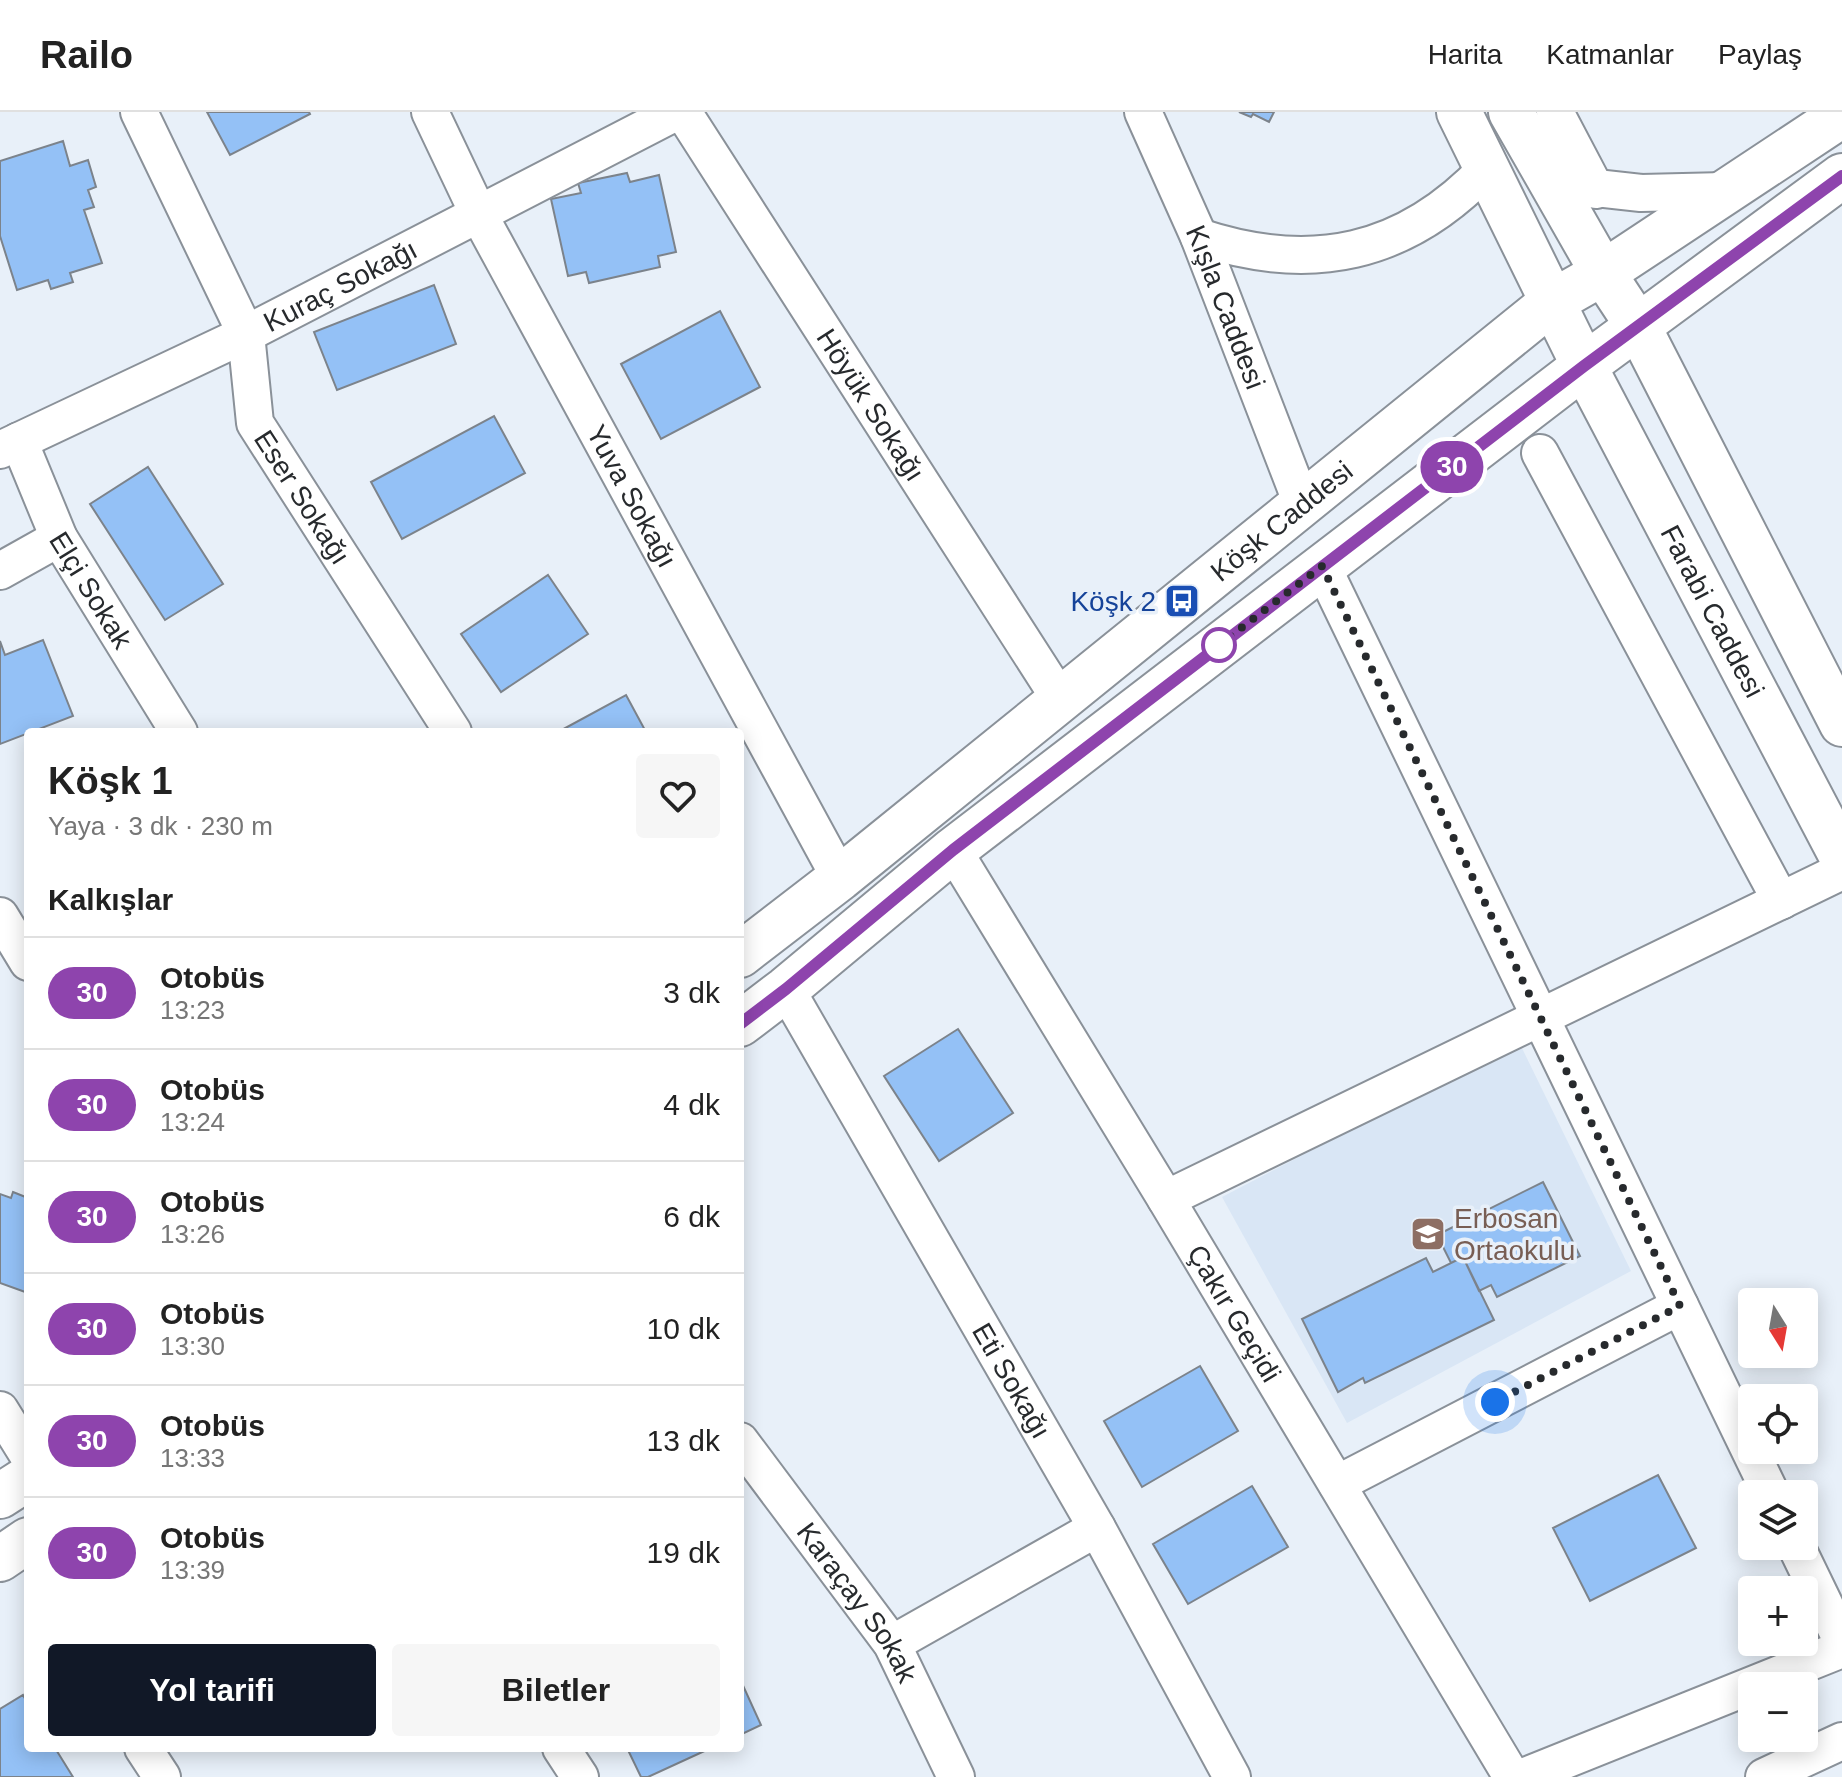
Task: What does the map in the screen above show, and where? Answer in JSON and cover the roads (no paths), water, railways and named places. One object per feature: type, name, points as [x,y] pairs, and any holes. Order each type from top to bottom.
[{"type":"street","name":"Eser Sokağı","points":[[139,112],[246,334],[255,423],[450,728]]},
{"type":"street","name":"Yuva Sokağı","points":[[430,112],[478,213],[840,878]]},
{"type":"street","name":"Kuraç Sokağı","points":[[9,445],[246,334],[676,112]]},
{"type":"street","name":"Höyük Sokağı","points":[[683,112],[1060,699]]},
{"type":"street","name":"Kışla Caddesi","points":[[1143,112],[1199,237],[1302,504]]},
{"type":"street","name":"Farabi Caddesi","points":[[1459,112],[1584,366],[1842,857]]},
{"type":"street","points":[[1511,112],[1603,273],[1638,326],[1842,724]]},
{"type":"street","points":[[1555,112],[1596,190]]},
{"type":"street","name":"Köşk Caddesi","points":[[744,952],[840,878],[1552,302],[1603,273],[1842,115]]},
{"type":"street","points":[[1199,237],[1264,254],[1333,253],[1366,246],[1423,221],[1468,189],[1487,168]]},
{"type":"street","points":[[744,1021],[953,850],[1322,566],[1584,366],[1842,176]]},
{"type":"street","points":[[1551,183],[1596,190],[1683,194],[1725,191]]},
{"type":"street","name":"Elçi Sokak","points":[[9,445],[59,538],[177,728]]},
{"type":"street","points":[[1540,453],[1781,901]]},
{"type":"street","points":[[0,571],[59,538]]},
{"type":"street","points":[[1322,566],[1764,1480]]},
{"type":"street","name":"Çakır Geçidi","points":[[953,850],[1512,1777]]},
{"type":"street","points":[[1166,1199],[1842,871]]},
{"type":"street","points":[[0,916],[24,955]]},
{"type":"street","name":"Eti Sokağı","points":[[786,989],[1097,1528],[1232,1777]]},
{"type":"street","points":[[1337,1484],[1680,1306]]},
{"type":"street","points":[[0,1410],[24,1449]]},
{"type":"street","name":"Karaçay Sokak","points":[[744,1446],[892,1644],[956,1777]]},
{"type":"street","points":[[0,1496],[24,1481]]},
{"type":"street","points":[[892,1644],[1097,1528]]},
{"type":"street","points":[[1803,1560],[1842,1641]]},
{"type":"street","points":[[1523,1777],[1602,1762],[1842,1649]]},
{"type":"street","points":[[1764,1777],[1842,1741]]},
{"type":"street","points":[[146,1752],[162,1777]]},
{"type":"street","points":[[564,1752],[580,1777]]},
{"type":"place","name":"Köşk 2","points":[[1182,601]]},
{"type":"place","name":"Erbosan Ortaokulu","points":[[1428,1234]]}]
